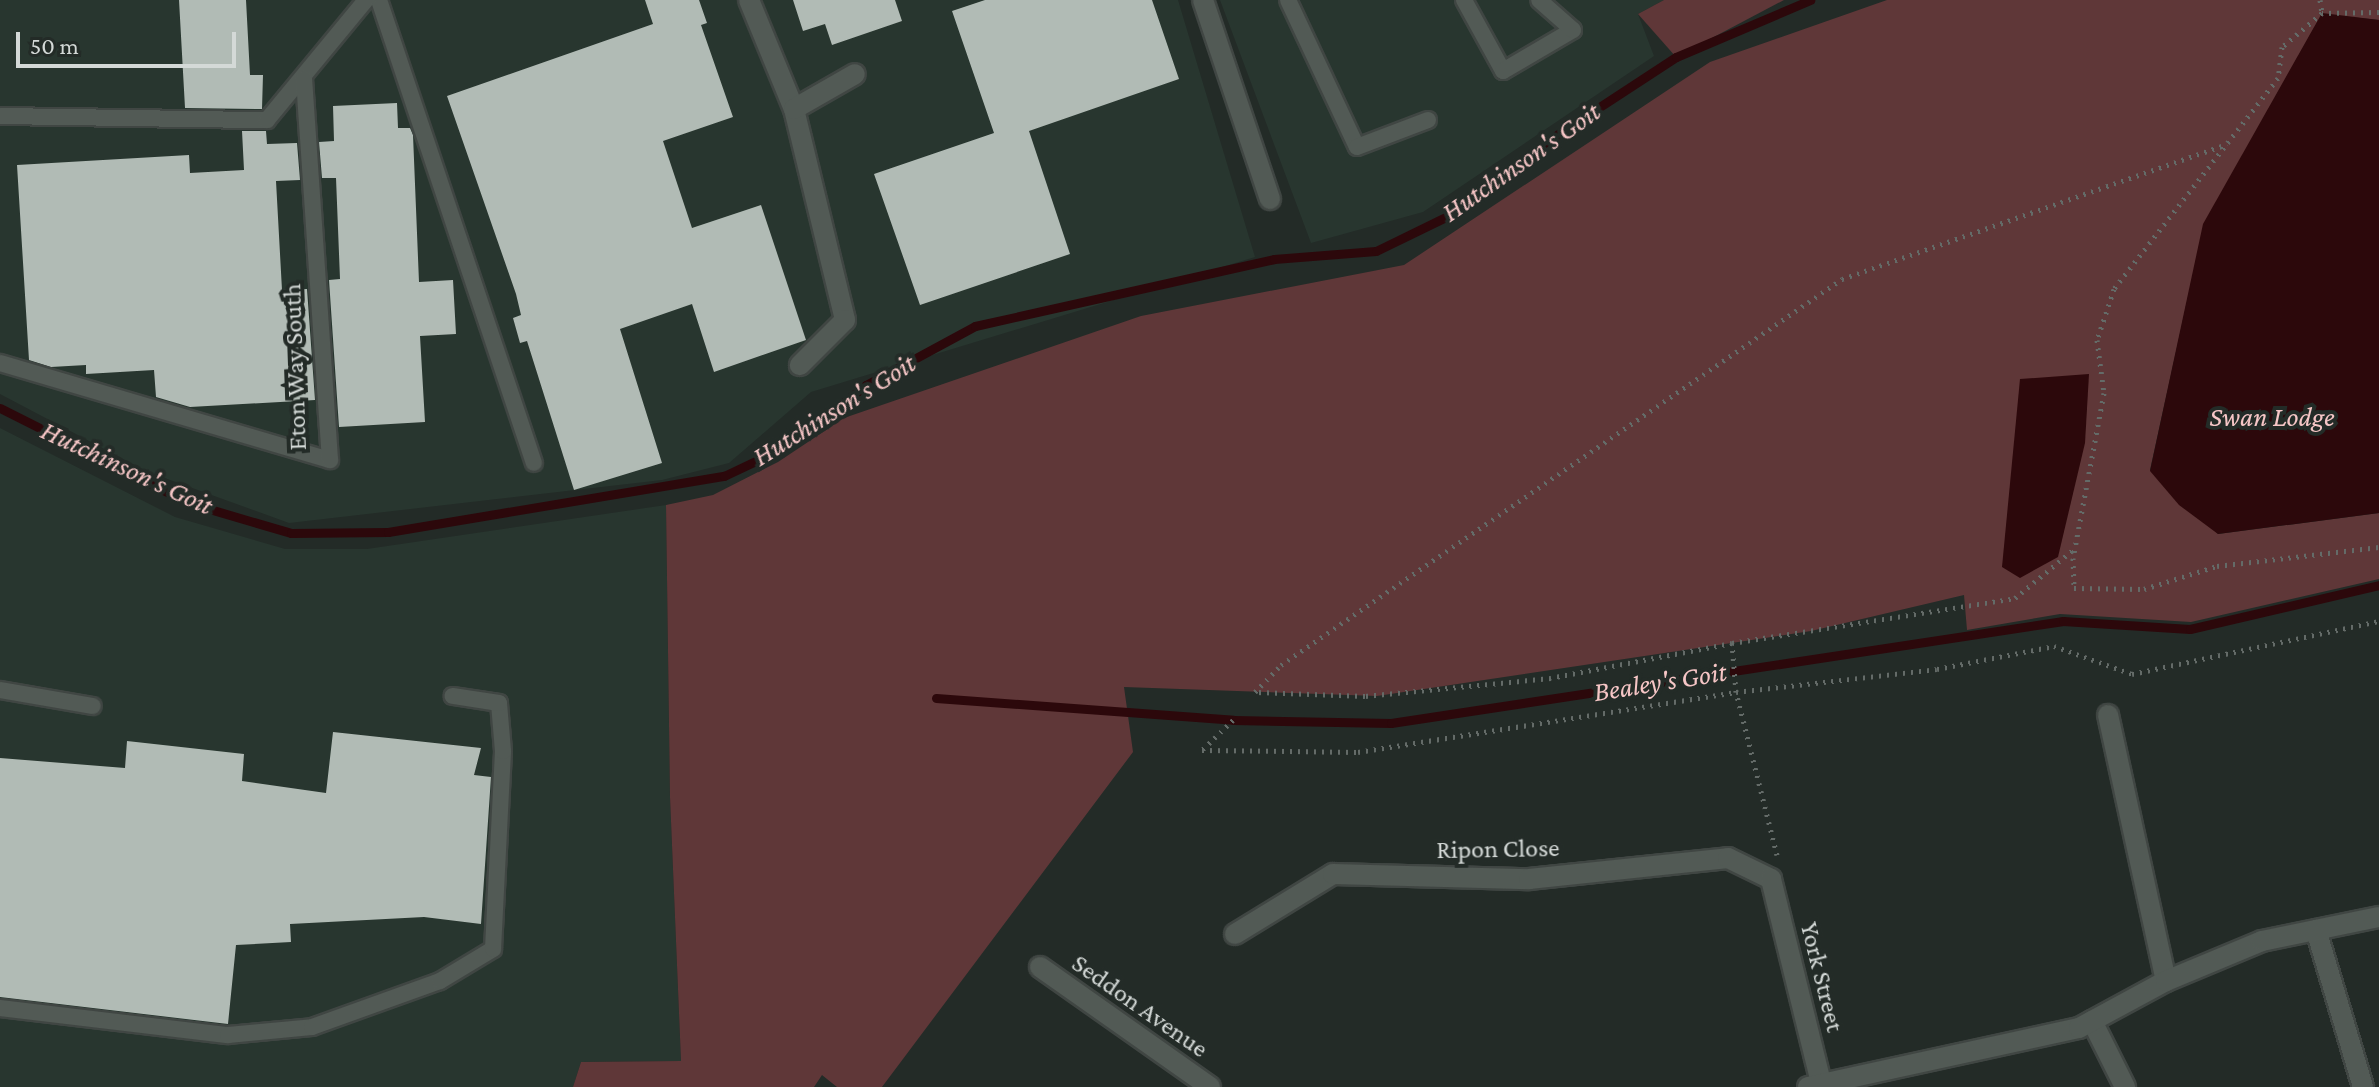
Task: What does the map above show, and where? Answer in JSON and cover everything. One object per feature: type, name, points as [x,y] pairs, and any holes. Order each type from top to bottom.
[{"type":"street","points":[[749,0],[794,109],[845,320],[800,365]]},
{"type":"street","points":[[1203,0],[1270,199]]},
{"type":"street","points":[[794,109],[855,74]]},
{"type":"street","points":[[2108,715],[2166,981]]},
{"type":"street","name":"Ripon Close","points":[[1235,934],[1333,874],[1529,879],[1728,858],[1771,879]]},
{"type":"street","name":"York Street","points":[[1771,879],[1817,1086]]},
{"type":"street","points":[[1817,1086],[2092,1021],[2166,981],[2262,941],[2379,917]]},
{"type":"street","points":[[2316,930],[2363,1087]]},
{"type":"street","name":"Seddon Avenue","points":[[1040,967],[1210,1087]]},
{"type":"street","points":[[2092,1021],[2125,1087]]},
{"type":"lane","points":[[0,116],[267,120],[304,79],[366,0]]},
{"type":"lane","points":[[379,0],[534,463]]},
{"type":"lane","points":[[1288,0],[1357,147],[1428,120]]},
{"type":"lane","points":[[1464,0],[1503,71],[1573,30],[1539,0]]},
{"type":"lane","name":"Eton Way South","points":[[0,363],[330,460],[304,79]]},
{"type":"lane","points":[[0,690],[93,706]]},
{"type":"lane","points":[[0,1008],[228,1035],[312,1027],[440,981],[493,949],[503,751],[499,703],[453,696]]},
{"type":"path","points":[[2320,0],[2322,13]]},
{"type":"path","points":[[2379,12],[2322,13],[2282,47],[2278,78],[2114,289],[2097,340],[2104,393],[2075,549],[2074,588],[2144,589],[2217,566],[2379,547]]},
{"type":"path","points":[[2075,549],[2015,598],[1732,643],[1551,678],[1365,696],[1255,692],[1281,665],[1842,279],[2227,144]]},
{"type":"path","points":[[1233,720],[1202,750],[1358,752],[1736,692],[1937,669],[2054,646],[2132,674],[2379,621]]},
{"type":"path","points":[[1732,643],[1736,692],[1778,851],[1771,879]]},
{"type":"shaded area","points":[[0,0],[1178,0],[1255,257],[811,392],[729,463],[662,480],[289,523],[148,472],[0,394]]},
{"type":"shaded area","points":[[1220,0],[1664,0],[1638,14],[1654,56],[1423,212],[1311,243]]},
{"type":"shaded area","points":[[1664,0],[1784,0],[1676,57],[1638,14]]},
{"type":"shaded area","points":[[1887,0],[2379,0],[2379,20],[2322,14],[2204,224],[2150,470],[2218,534],[2379,513],[2379,579],[2191,622],[2060,614],[1967,630],[1964,595],[1811,631],[1377,696],[1124,687],[1133,752],[882,1087],[837,1087],[822,1075],[814,1087],[573,1087],[581,1062],[681,1061],[670,797],[666,505],[713,495],[778,462],[844,418],[1141,316],[1404,265],[1710,62]]},
{"type":"shaded area","points":[[0,428],[175,517],[285,549],[367,549],[666,505],[670,797],[681,1061],[581,1062],[573,1087],[0,1087]]},
{"type":"water","name":"Swan Lodge","points":[[2322,13],[2379,20],[2379,513],[2218,534],[2179,505],[2150,471],[2203,224]]},
{"type":"water","points":[[2089,374],[2085,443],[2058,557],[2020,578],[2002,567],[2020,379]]},
{"type":"building","points":[[179,0],[246,0],[250,75],[263,75],[262,109],[185,108]]},
{"type":"building","points":[[645,0],[699,0],[707,23],[701,25],[733,117],[663,141],[692,228],[761,205],[806,340],[714,372],[692,304],[620,329],[662,463],[574,490],[527,341],[520,343],[513,318],[521,315],[516,294],[447,96],[653,24]]},
{"type":"building","points":[[793,0],[895,0],[902,21],[832,45],[825,24],[803,31]]},
{"type":"building","points":[[985,0],[1152,0],[1179,79],[1029,131],[1070,254],[920,305],[874,174],[994,133],[952,11]]},
{"type":"building","points":[[397,103],[398,128],[410,128],[413,135],[419,282],[453,280],[456,334],[420,336],[425,422],[339,427],[329,280],[340,279],[336,178],[322,178],[319,142],[334,141],[333,106]]},
{"type":"building","points":[[242,131],[266,131],[267,144],[297,143],[300,180],[276,181],[282,290],[307,289],[315,400],[190,407],[156,397],[154,370],[86,374],[86,365],[51,367],[29,360],[17,165],[189,155],[190,173],[244,170]]},
{"type":"building","points":[[333,732],[481,748],[474,775],[491,777],[481,924],[424,917],[290,924],[291,942],[236,945],[228,1024],[0,997],[0,758],[125,768],[127,741],[244,754],[242,781],[326,793]]},
{"type":"waterway","name":"Hutchinson's Goit","points":[[0,408],[189,503],[291,533],[388,532],[724,476],[785,447],[866,385],[975,326],[1274,259],[1376,251],[1454,213],[1546,142],[1676,57],[1810,0]]},
{"type":"waterway","name":"Bealey's Goit","points":[[936,698],[1233,720],[1391,723],[2063,621],[2190,629],[2379,585]]}]
